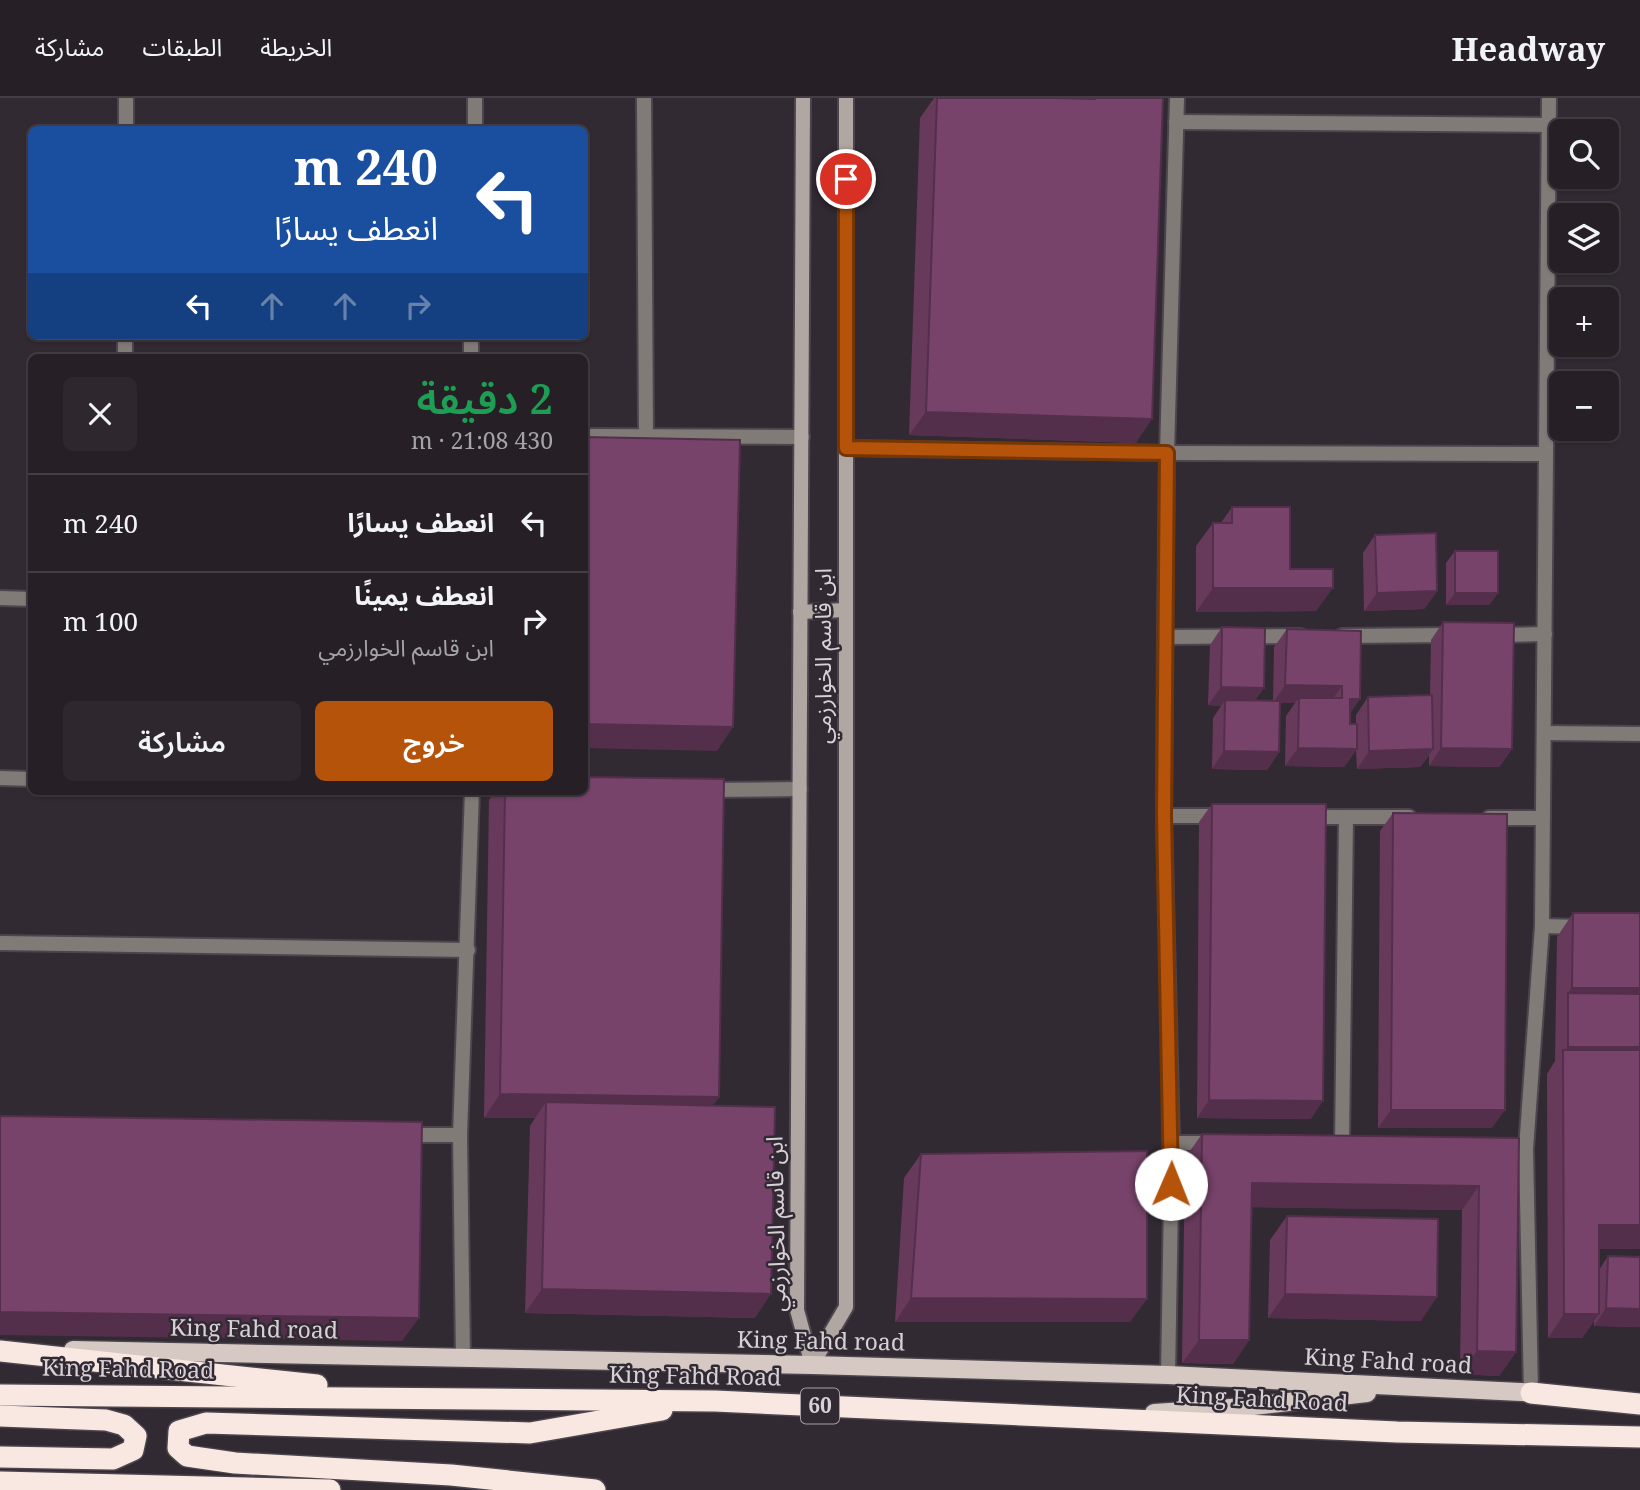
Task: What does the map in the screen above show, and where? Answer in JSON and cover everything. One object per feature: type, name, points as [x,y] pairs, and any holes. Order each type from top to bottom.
[{"type":"highway","points":[[0,1350],[438,1398]]},
{"type":"highway","points":[[1531,1393],[1640,1404]]},
{"type":"highway","name":"King Fahd Road","points":[[0,1395],[715,1401],[1397,1432],[1640,1437]]},
{"type":"highway","points":[[595,1490],[451,1475],[235,1463],[187,1456],[178,1448],[179,1431],[206,1423],[530,1433],[715,1401]]},
{"type":"highway","points":[[0,1416],[106,1420],[124,1425],[136,1436],[133,1450],[113,1459],[0,1457]]},
{"type":"highway","points":[[0,1482],[330,1490]]},
{"type":"main road","name":"King Fahd road","points":[[0,1350],[813,1365],[1168,1375],[1531,1393],[1640,1393]]},
{"type":"main road","points":[[1083,1418],[1245,1407],[1419,1387]]},
{"type":"street","points":[[126,98],[126,126]]},
{"type":"street","points":[[475,98],[475,126]]},
{"type":"street","points":[[644,98],[646,436]]},
{"type":"street","name":"ابن قاسم الخوارزمي","points":[[803,98],[797,1310],[813,1365]]},
{"type":"street","name":"ابن قاسم الخوارزمي","points":[[813,1365],[846,1307],[846,98]]},
{"type":"street","points":[[1168,1375],[1172,1143],[1164,816],[1167,453],[1177,98]]},
{"type":"street","points":[[1549,98],[1549,119]]},
{"type":"street","points":[[1176,122],[1549,125],[1542,926],[1519,1149],[1531,1393]]},
{"type":"street","points":[[588,436],[802,437]]},
{"type":"street","points":[[846,448],[1167,453],[1546,454]]},
{"type":"street","points":[[0,598],[28,599]]},
{"type":"street","points":[[800,612],[846,610]]},
{"type":"street","points":[[1166,638],[1545,634]]},
{"type":"street","points":[[1544,733],[1640,734]]},
{"type":"street","points":[[0,778],[28,779]]},
{"type":"street","points":[[692,790],[800,789]]},
{"type":"street","points":[[463,1357],[460,1135],[472,795]]},
{"type":"street","points":[[1164,816],[1234,816]]},
{"type":"street","points":[[1290,817],[1425,817]]},
{"type":"street","points":[[1342,1144],[1346,817]]},
{"type":"street","points":[[1478,818],[1543,818]]},
{"type":"street","points":[[1542,926],[1598,928]]},
{"type":"street","points":[[0,943],[468,950]]},
{"type":"street","points":[[391,1134],[460,1135]]},
{"type":"street","points":[[1172,1143],[1224,1143]]},
{"type":"building","points":[[937,98],[1163,98],[1152,419],[926,412]]},
{"type":"building","points":[[588,437],[740,440],[733,727],[588,724]]},
{"type":"building","points":[[1232,507],[1290,507],[1290,569],[1333,569],[1333,588],[1213,588],[1213,523],[1232,523]]},
{"type":"building","points":[[1436,533],[1437,591],[1377,593],[1375,535]]},
{"type":"building","points":[[1455,551],[1498,551],[1498,593],[1455,593]]},
{"type":"building","points":[[1443,622],[1514,623],[1512,749],[1441,748]]},
{"type":"building","points":[[1222,627],[1265,628],[1264,688],[1221,687]]},
{"type":"building","points":[[1287,629],[1361,631],[1360,699],[1350,699],[1350,724],[1357,724],[1357,749],[1298,748],[1299,698],[1342,698],[1342,686],[1285,685]]},
{"type":"building","points":[[1432,695],[1433,749],[1369,751],[1368,697]]},
{"type":"building","points":[[1225,700],[1280,701],[1279,752],[1224,751]]},
{"type":"building","points":[[588,777],[724,779],[719,1097],[500,1094],[505,795],[588,795]]},
{"type":"building","points":[[1212,804],[1326,804],[1323,1101],[1209,1100]]},
{"type":"building","points":[[1393,813],[1507,814],[1505,1110],[1391,1110]]},
{"type":"building","points":[[1573,913],[1640,913],[1640,988],[1572,988]]},
{"type":"building","points":[[1568,993],[1640,994],[1640,1047],[1568,1047]]},
{"type":"building","points":[[1563,1050],[1640,1050],[1640,1225],[1599,1225],[1599,1314],[1564,1314]]},
{"type":"building","points":[[546,1102],[775,1107],[771,1294],[542,1289]]},
{"type":"building","points":[[0,1116],[422,1122],[419,1318],[0,1312]]},
{"type":"building","points":[[1202,1134],[1519,1138],[1516,1352],[1477,1351],[1479,1186],[1252,1183],[1249,1340],[1199,1340]]},
{"type":"building","points":[[1147,1151],[1147,1299],[911,1298],[921,1154]]},
{"type":"building","points":[[1287,1216],[1438,1219],[1437,1297],[1285,1294]]},
{"type":"building","points":[[1608,1256],[1640,1257],[1640,1309],[1606,1308]]},
{"type":"route","points":[[846,179],[846,448],[1167,453],[1164,816],[1171,1184]]}]
